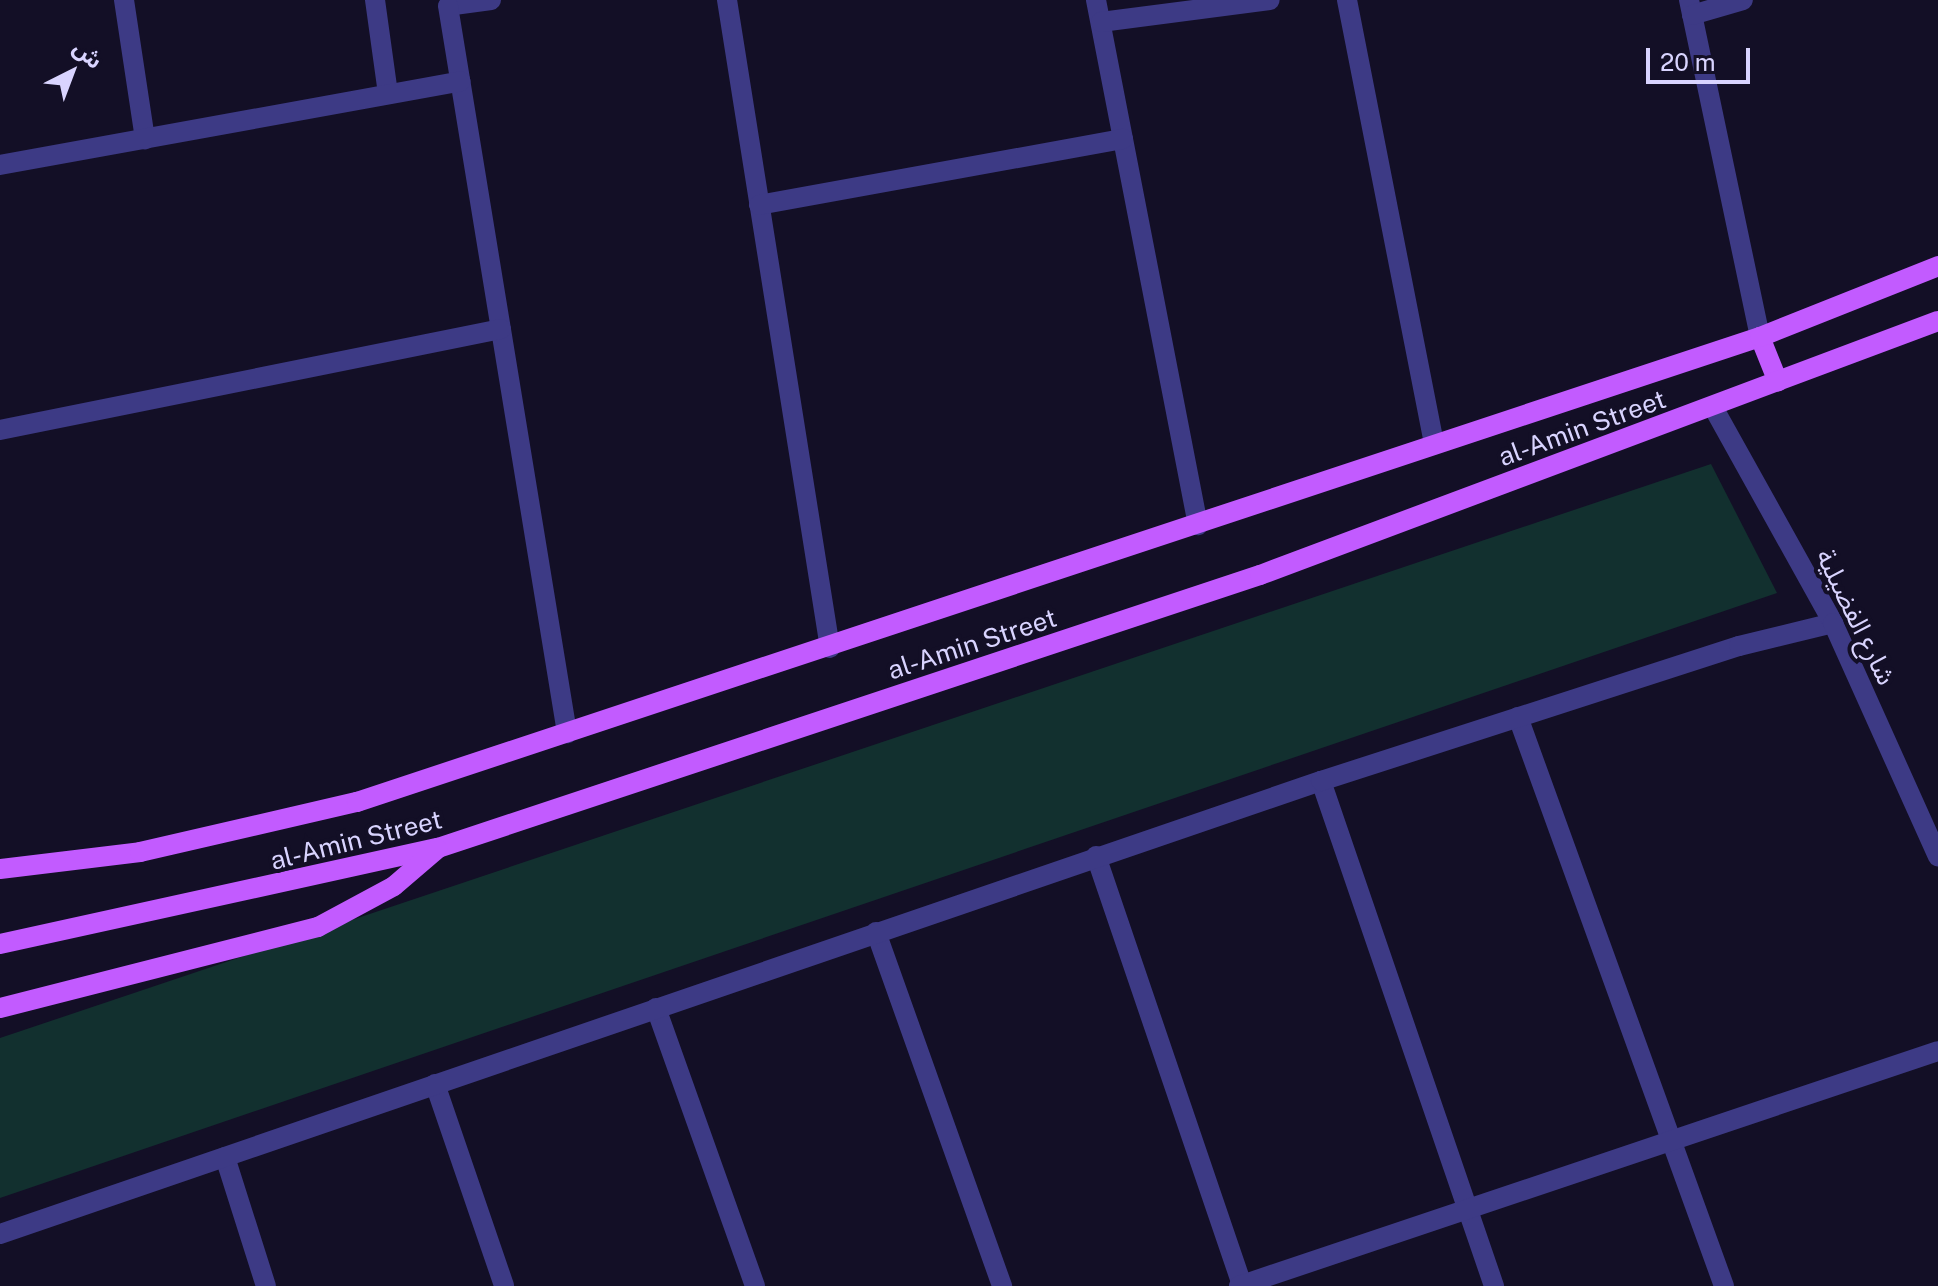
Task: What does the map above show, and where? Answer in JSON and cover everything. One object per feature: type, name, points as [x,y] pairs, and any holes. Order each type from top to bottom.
[{"type":"main road","name":"al-Amin Street","points":[[0,869],[140,852],[357,802],[830,648],[1760,337],[1938,266]]},
{"type":"main road","name":"al-Amin Street","points":[[0,944],[438,848],[1260,575],[1938,321]]},
{"type":"main road","points":[[1760,337],[1778,382]]},
{"type":"main road","points":[[0,1008],[318,927],[382,894],[438,848]]},
{"type":"street","points":[[124,0],[145,139]]},
{"type":"street","points":[[375,0],[388,94]]},
{"type":"street","points":[[491,0],[448,6],[567,733]]},
{"type":"street","points":[[727,0],[830,648]]},
{"type":"street","points":[[1096,0],[1198,525]]},
{"type":"street","points":[[1101,22],[1270,0]]},
{"type":"street","points":[[1347,0],[1434,445]]},
{"type":"street","points":[[1743,0],[1691,8],[1760,337]]},
{"type":"street","points":[[0,165],[460,81]]},
{"type":"street","points":[[759,205],[1123,139]]},
{"type":"street","points":[[0,430],[501,329]]},
{"type":"street","name":"شارع الفضيلية","points":[[1713,407],[1833,623],[1938,857]]},
{"type":"street","points":[[0,1234],[1321,781],[1518,717],[1833,623]]},
{"type":"street","points":[[1518,717],[1724,1286]]},
{"type":"street","points":[[1321,781],[1465,1210],[1494,1286]]},
{"type":"street","points":[[1096,856],[1241,1286],[1938,1051]]},
{"type":"street","points":[[876,932],[1002,1286]]},
{"type":"street","points":[[656,1008],[755,1286]]},
{"type":"street","points":[[435,1084],[504,1286]]},
{"type":"street","points":[[225,1157],[266,1286]]},
{"type":"green space","points":[[1711,464],[1777,593],[0,1198],[0,1038]]}]
